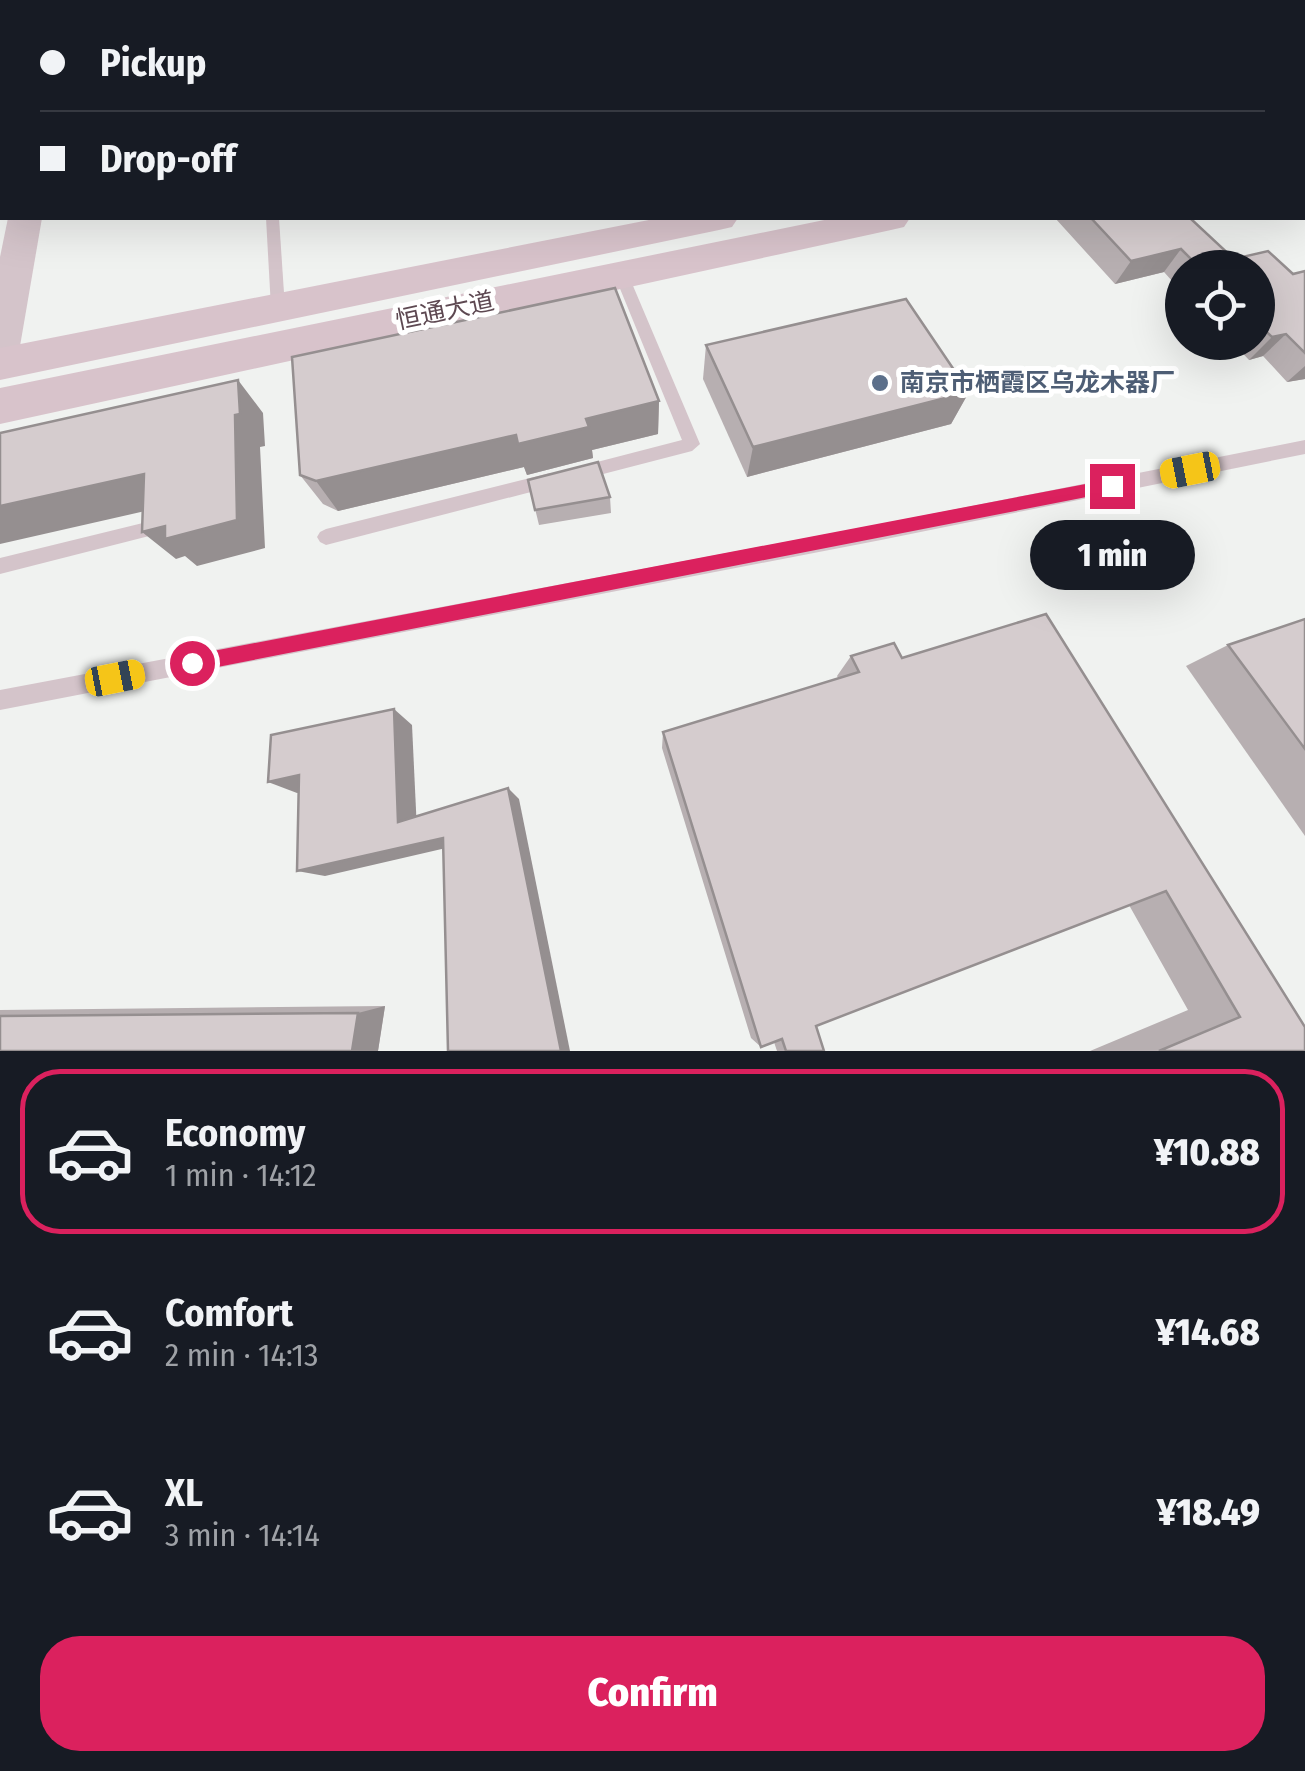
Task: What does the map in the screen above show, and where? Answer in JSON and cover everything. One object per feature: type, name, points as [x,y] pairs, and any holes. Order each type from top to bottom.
[{"type":"main road","name":"恒通大道","points":[[0,364],[709,220]]},
{"type":"main road","name":"恒通大道","points":[[0,406],[881,220]]},
{"type":"street","points":[[0,352],[25,220]]},
{"type":"lane","points":[[272,220],[278,308]]},
{"type":"lane","points":[[326,537],[692,444],[620,274]]},
{"type":"lane","points":[[0,700],[1305,447]]},
{"type":"lane","points":[[0,566],[151,529]]},
{"type":"building","points":[[1093,220],[1192,220],[1224,250],[1181,249],[1131,261]]},
{"type":"building","points":[[1275,257],[1293,274],[1305,271],[1305,353],[1286,334],[1275,336]]},
{"type":"building","points":[[615,288],[659,401],[586,419],[589,427],[518,444],[516,435],[316,481],[300,475],[292,357]]},
{"type":"building","points":[[906,299],[969,392],[753,447],[706,345]]},
{"type":"building","points":[[238,380],[237,520],[165,539],[165,526],[142,532],[144,474],[0,506],[0,433]]},
{"type":"building","points":[[598,462],[610,497],[535,510],[528,480]]},
{"type":"building","points":[[1046,614],[1305,1027],[1305,1051],[1159,1051],[1240,1017],[1166,891],[816,1026],[824,1051],[786,1051],[782,1039],[761,1047],[663,732],[859,672],[851,656],[894,643],[902,658]]},
{"type":"building","points":[[1305,619],[1305,749],[1228,645]]},
{"type":"building","points":[[394,709],[398,822],[508,788],[561,1051],[448,1051],[443,838],[297,871],[299,775],[268,782],[271,735]]},
{"type":"building","points":[[358,1013],[352,1051],[0,1051],[0,1016]]},
{"type":"place","name":"南京市栖霞区乌龙木器厂","points":[[880,383]]},
{"type":"route","points":[[192,663],[1112,486]]}]
